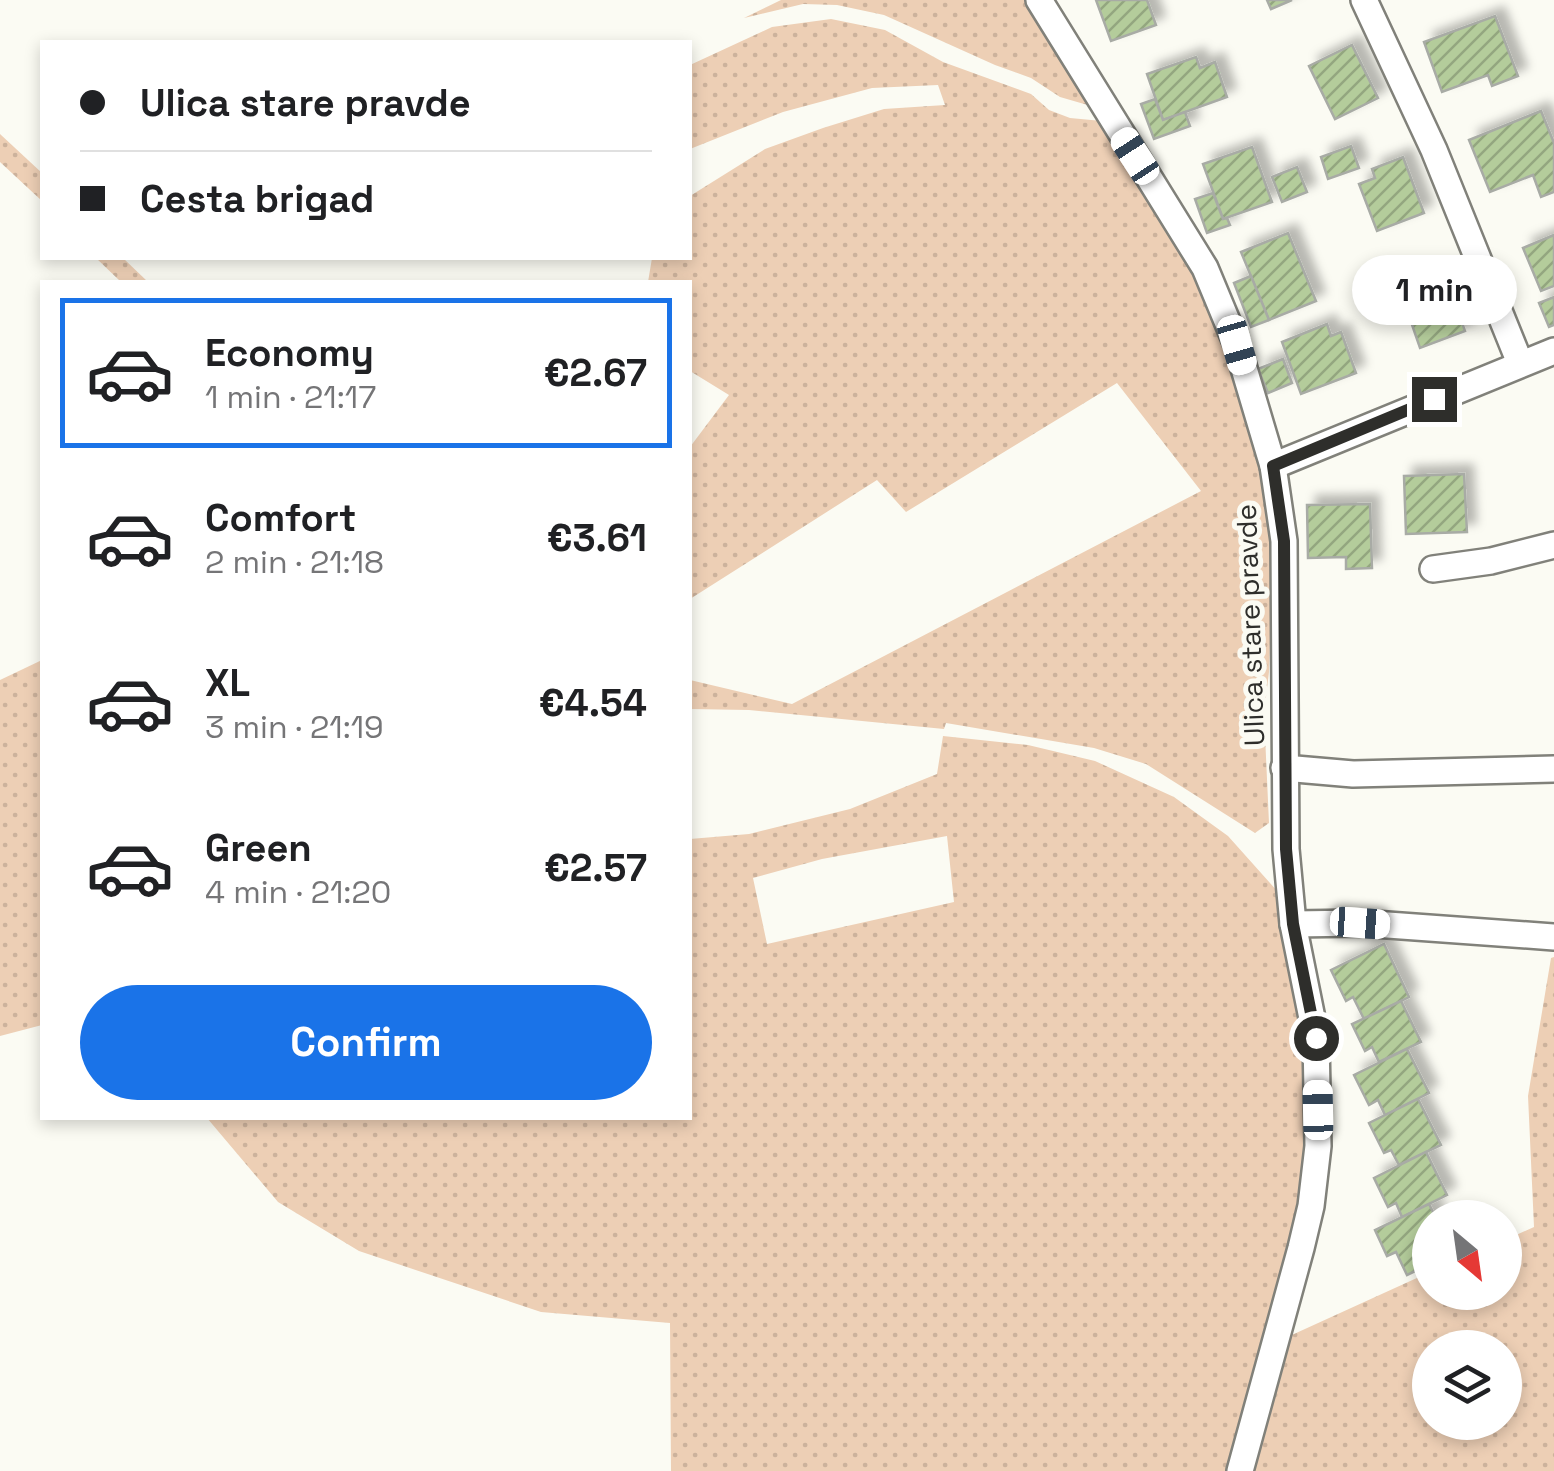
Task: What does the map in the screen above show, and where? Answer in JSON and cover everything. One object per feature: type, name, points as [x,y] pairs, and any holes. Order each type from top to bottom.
[{"type":"street","name":"Ulica stare pravde","points":[[1039,0],[1205,268],[1237,345],[1273,466],[1284,541],[1286,849],[1293,924],[1316,1038],[1318,1146],[1310,1206],[1240,1471]]},
{"type":"street","points":[[1364,0],[1434,150],[1520,364]]},
{"type":"street","points":[[1273,466],[1554,351]]},
{"type":"street","points":[[1434,569],[1491,561],[1554,544]]},
{"type":"street","name":"Ulica stare pravde","points":[[1284,768],[1353,774],[1554,769]]},
{"type":"street","points":[[1293,924],[1360,923],[1554,936]]},
{"type":"shaded area","points":[[781,0],[1026,0],[1091,106],[1060,97],[1031,78],[884,15],[837,5],[803,4],[744,18]]},
{"type":"shaded area","points":[[831,19],[885,30],[943,62],[1031,94],[1049,110],[1070,118],[1102,121],[1202,279],[1258,464],[1268,512],[1272,583],[1264,713],[1269,823],[1255,833],[1146,764],[1094,748],[946,723],[944,729],[749,710],[692,709],[692,680],[792,704],[1201,491],[1117,383],[906,512],[877,480],[692,598],[692,444],[729,395],[692,372],[692,280],[648,280],[652,260],[692,260],[692,195],[765,149],[884,109],[945,105],[938,85],[872,88],[783,112],[692,148],[692,64],[772,27]]},
{"type":"shaded area","points":[[0,134],[40,171],[40,199],[0,162]]},
{"type":"shaded area","points":[[98,260],[125,260],[146,280],[119,280]]},
{"type":"shaded area","points":[[40,661],[40,1026],[0,1036],[0,680]]},
{"type":"shaded area","points":[[943,736],[1028,745],[1095,761],[1174,797],[1228,836],[1278,892],[1302,1025],[1310,1138],[1235,1471],[671,1471],[670,1323],[541,1312],[359,1251],[278,1202],[209,1120],[692,1120],[692,839],[749,834],[850,809],[937,774]],"holes":[[[947,836],[954,902],[767,944],[753,878],[822,859]]]},
{"type":"shaded area","points":[[1554,957],[1554,1471],[1249,1471],[1283,1339],[1412,1280],[1412,1310],[1522,1310],[1522,1232],[1534,1227],[1528,1096]]},
{"type":"building","points":[[1096,0],[1147,0],[1156,25],[1111,41]]},
{"type":"building","points":[[1267,0],[1292,0],[1271,9]]},
{"type":"building","points":[[1495,16],[1518,76],[1492,86],[1488,75],[1442,92],[1424,42]]},
{"type":"building","points":[[1352,45],[1378,98],[1335,119],[1309,66]]},
{"type":"building","points":[[1196,57],[1200,68],[1215,62],[1227,97],[1163,120],[1147,74]]},
{"type":"building","points":[[1155,99],[1163,120],[1185,112],[1190,126],[1154,139],[1141,104]]},
{"type":"building","points":[[1541,111],[1554,143],[1554,192],[1541,197],[1533,175],[1490,192],[1469,140]]},
{"type":"building","points":[[1351,146],[1359,168],[1328,179],[1321,157]]},
{"type":"building","points":[[1252,147],[1272,202],[1223,219],[1203,164]]},
{"type":"building","points":[[1403,157],[1424,213],[1377,231],[1359,184],[1375,178],[1372,169]]},
{"type":"building","points":[[1297,167],[1307,192],[1282,202],[1272,177]]},
{"type":"building","points":[[1213,193],[1223,219],[1227,218],[1230,225],[1207,233],[1195,199]]},
{"type":"building","points":[[1288,233],[1316,301],[1269,320],[1241,252]]},
{"type":"building","points":[[1554,235],[1554,286],[1541,291],[1523,248]]},
{"type":"building","points":[[1445,275],[1465,331],[1420,348],[1400,290]]},
{"type":"building","points":[[1251,276],[1269,320],[1251,327],[1234,283]]},
{"type":"building","points":[[1554,297],[1554,325],[1549,327],[1539,303]]},
{"type":"building","points":[[1327,324],[1331,336],[1341,332],[1356,373],[1301,394],[1282,342]]},
{"type":"building","points":[[1283,359],[1292,383],[1268,393],[1258,369]]},
{"type":"building","points":[[1464,474],[1467,532],[1406,534],[1404,476]]},
{"type":"building","points":[[1370,504],[1372,568],[1346,569],[1346,557],[1308,558],[1307,505]]},
{"type":"building","points":[[1384,944],[1409,997],[1364,1019],[1353,997],[1346,1001],[1331,970]]},
{"type":"building","points":[[1401,1001],[1421,1042],[1379,1062],[1372,1047],[1365,1051],[1352,1024]]},
{"type":"building","points":[[1407,1049],[1429,1093],[1385,1115],[1378,1100],[1369,1105],[1354,1075]]},
{"type":"building","points":[[1418,1099],[1441,1145],[1399,1165],[1391,1150],[1384,1153],[1369,1123]]},
{"type":"building","points":[[1426,1152],[1447,1195],[1437,1200],[1412,1200],[1412,1212],[1402,1217],[1396,1203],[1388,1207],[1374,1178]]},
{"type":"building","points":[[1412,1212],[1412,1273],[1407,1275],[1396,1252],[1387,1256],[1375,1230]]},
{"type":"route","points":[[1316,1038],[1293,924],[1286,849],[1284,541],[1273,466],[1434,399]]}]
